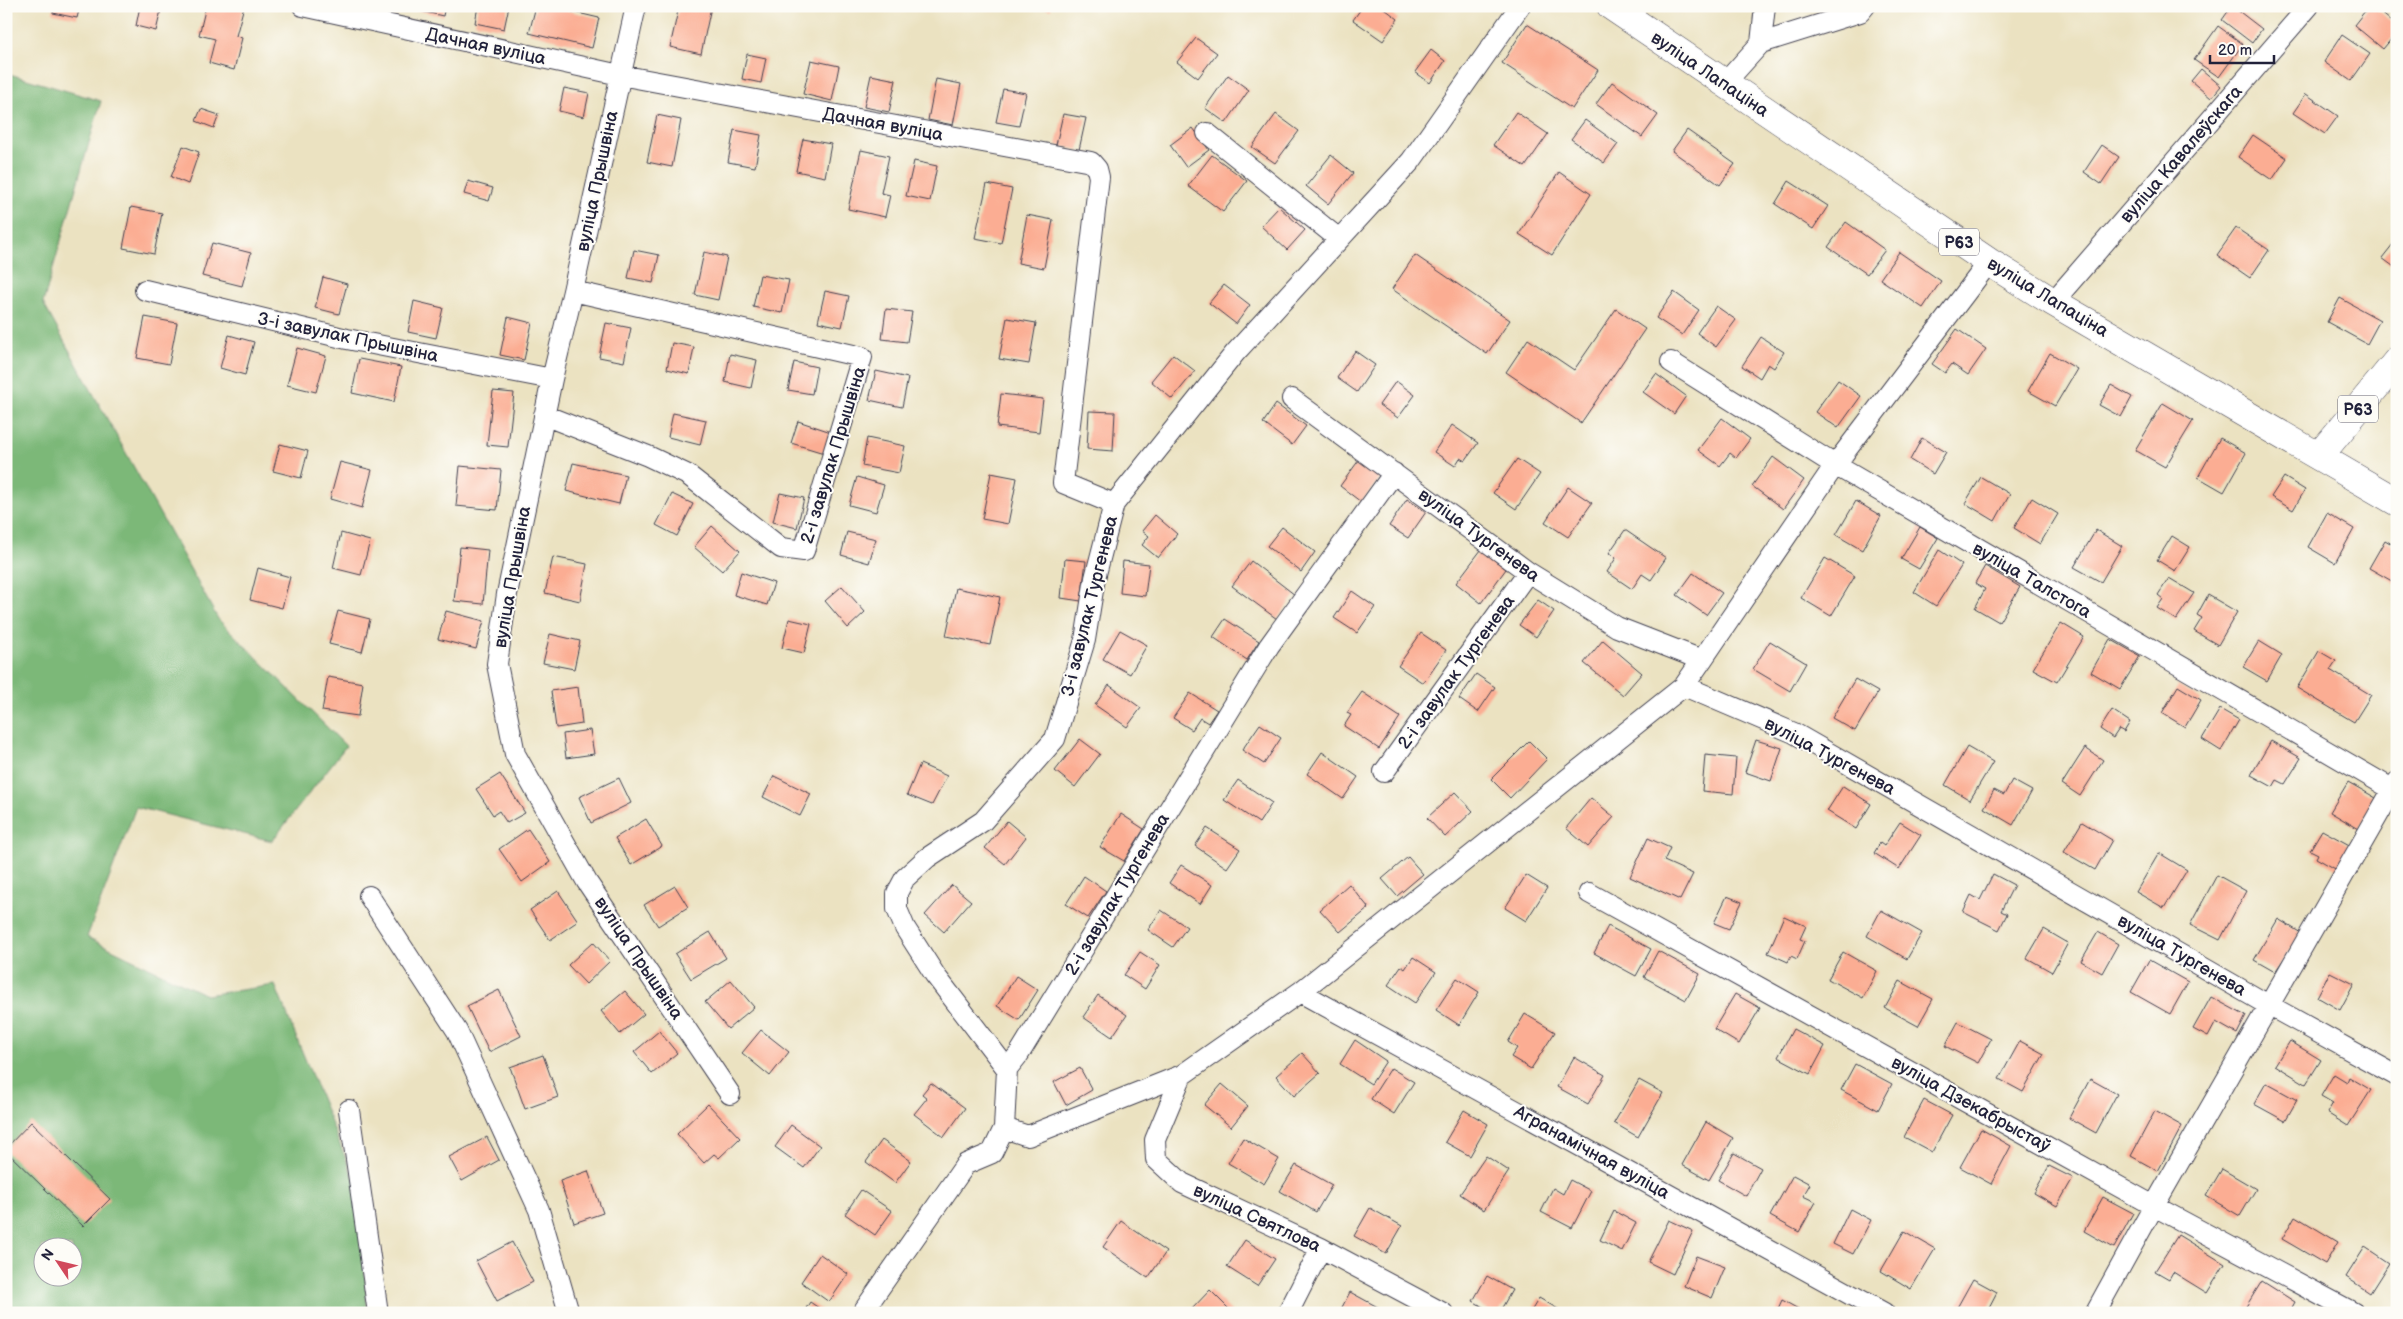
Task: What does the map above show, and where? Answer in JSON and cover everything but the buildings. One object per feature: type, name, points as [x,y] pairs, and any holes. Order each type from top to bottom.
[{"type":"main road","name":"вуліца Лапаціна","points":[[1611,6],[1989,262],[2053,302],[2397,502]]},
{"type":"main road","name":"Р63","points":[[2319,456],[2397,361]]},
{"type":"street","name":"Дачная вуліца","points":[[303,6],[620,75],[1091,162],[1099,176],[1063,483],[1114,504]]},
{"type":"street","name":"вуліца Прышвіна","points":[[636,6],[574,291],[544,415],[507,594],[497,664],[515,754],[587,882],[730,1094]]},
{"type":"street","name":"3-і завулак Тургенева","points":[[1008,1069],[934,976],[905,928],[897,909],[897,893],[905,878],[927,858],[983,821],[1055,739],[1085,640],[1095,578],[1114,504],[1235,353],[1411,160],[1520,6]]},
{"type":"street","points":[[1761,43],[1766,6]]},
{"type":"street","points":[[1724,84],[1761,43],[1860,12],[1865,6]]},
{"type":"street","name":"вуліца Кавалеўскага","points":[[2053,302],[2309,6]]},
{"type":"street","points":[[1207,133],[1339,240]]},
{"type":"street","points":[[1004,1128],[1028,1136],[1182,1075],[1300,992],[1684,686],[1835,465],[1989,262]]},
{"type":"street","name":"3-і завулак Прышвіна","points":[[145,290],[347,339],[552,378]]},
{"type":"street","name":"2-і завулак Прышвіна","points":[[544,415],[648,456],[688,475],[781,548],[804,551],[862,357],[574,291]]},
{"type":"street","name":"вуліца Талстога","points":[[1671,362],[1835,465],[2395,788]]},
{"type":"street","name":"вуліца Тургенева","points":[[1292,399],[1528,572],[1617,627],[1702,660]]},
{"type":"street","name":"2-і завулак Тургенева","points":[[1008,1069],[1024,1046],[1269,646],[1394,473]]},
{"type":"street","name":"2-і завулак Тургенева","points":[[1384,772],[1528,572]]},
{"type":"street","name":"вуліца Тургенева","points":[[1684,686],[1794,733],[2270,1006],[2397,1076]]},
{"type":"street","points":[[2095,1313],[2154,1206],[2395,788]]},
{"type":"street","name":"вуліца Дзекабрыстаў","points":[[1589,893],[2154,1206],[2354,1313]]},
{"type":"street","points":[[369,896],[457,1031],[539,1210],[569,1313]]},
{"type":"street","name":"Агранамічная вуліца","points":[[1300,992],[1884,1313]]},
{"type":"street","points":[[862,1313],[966,1164],[992,1153],[1004,1128],[1008,1069]]},
{"type":"street","name":"вуліца Святлова","points":[[1182,1075],[1154,1140],[1156,1159],[1182,1183],[1321,1248],[1443,1313]]},
{"type":"street","points":[[349,1110],[378,1313]]},
{"type":"street","points":[[1288,1313],[1321,1248]]},
{"type":"green space","points":[[6,73],[101,101],[43,303],[218,619],[346,746],[272,841],[136,807],[87,937],[206,995],[275,985],[361,1196],[367,1313],[6,1313]]}]
